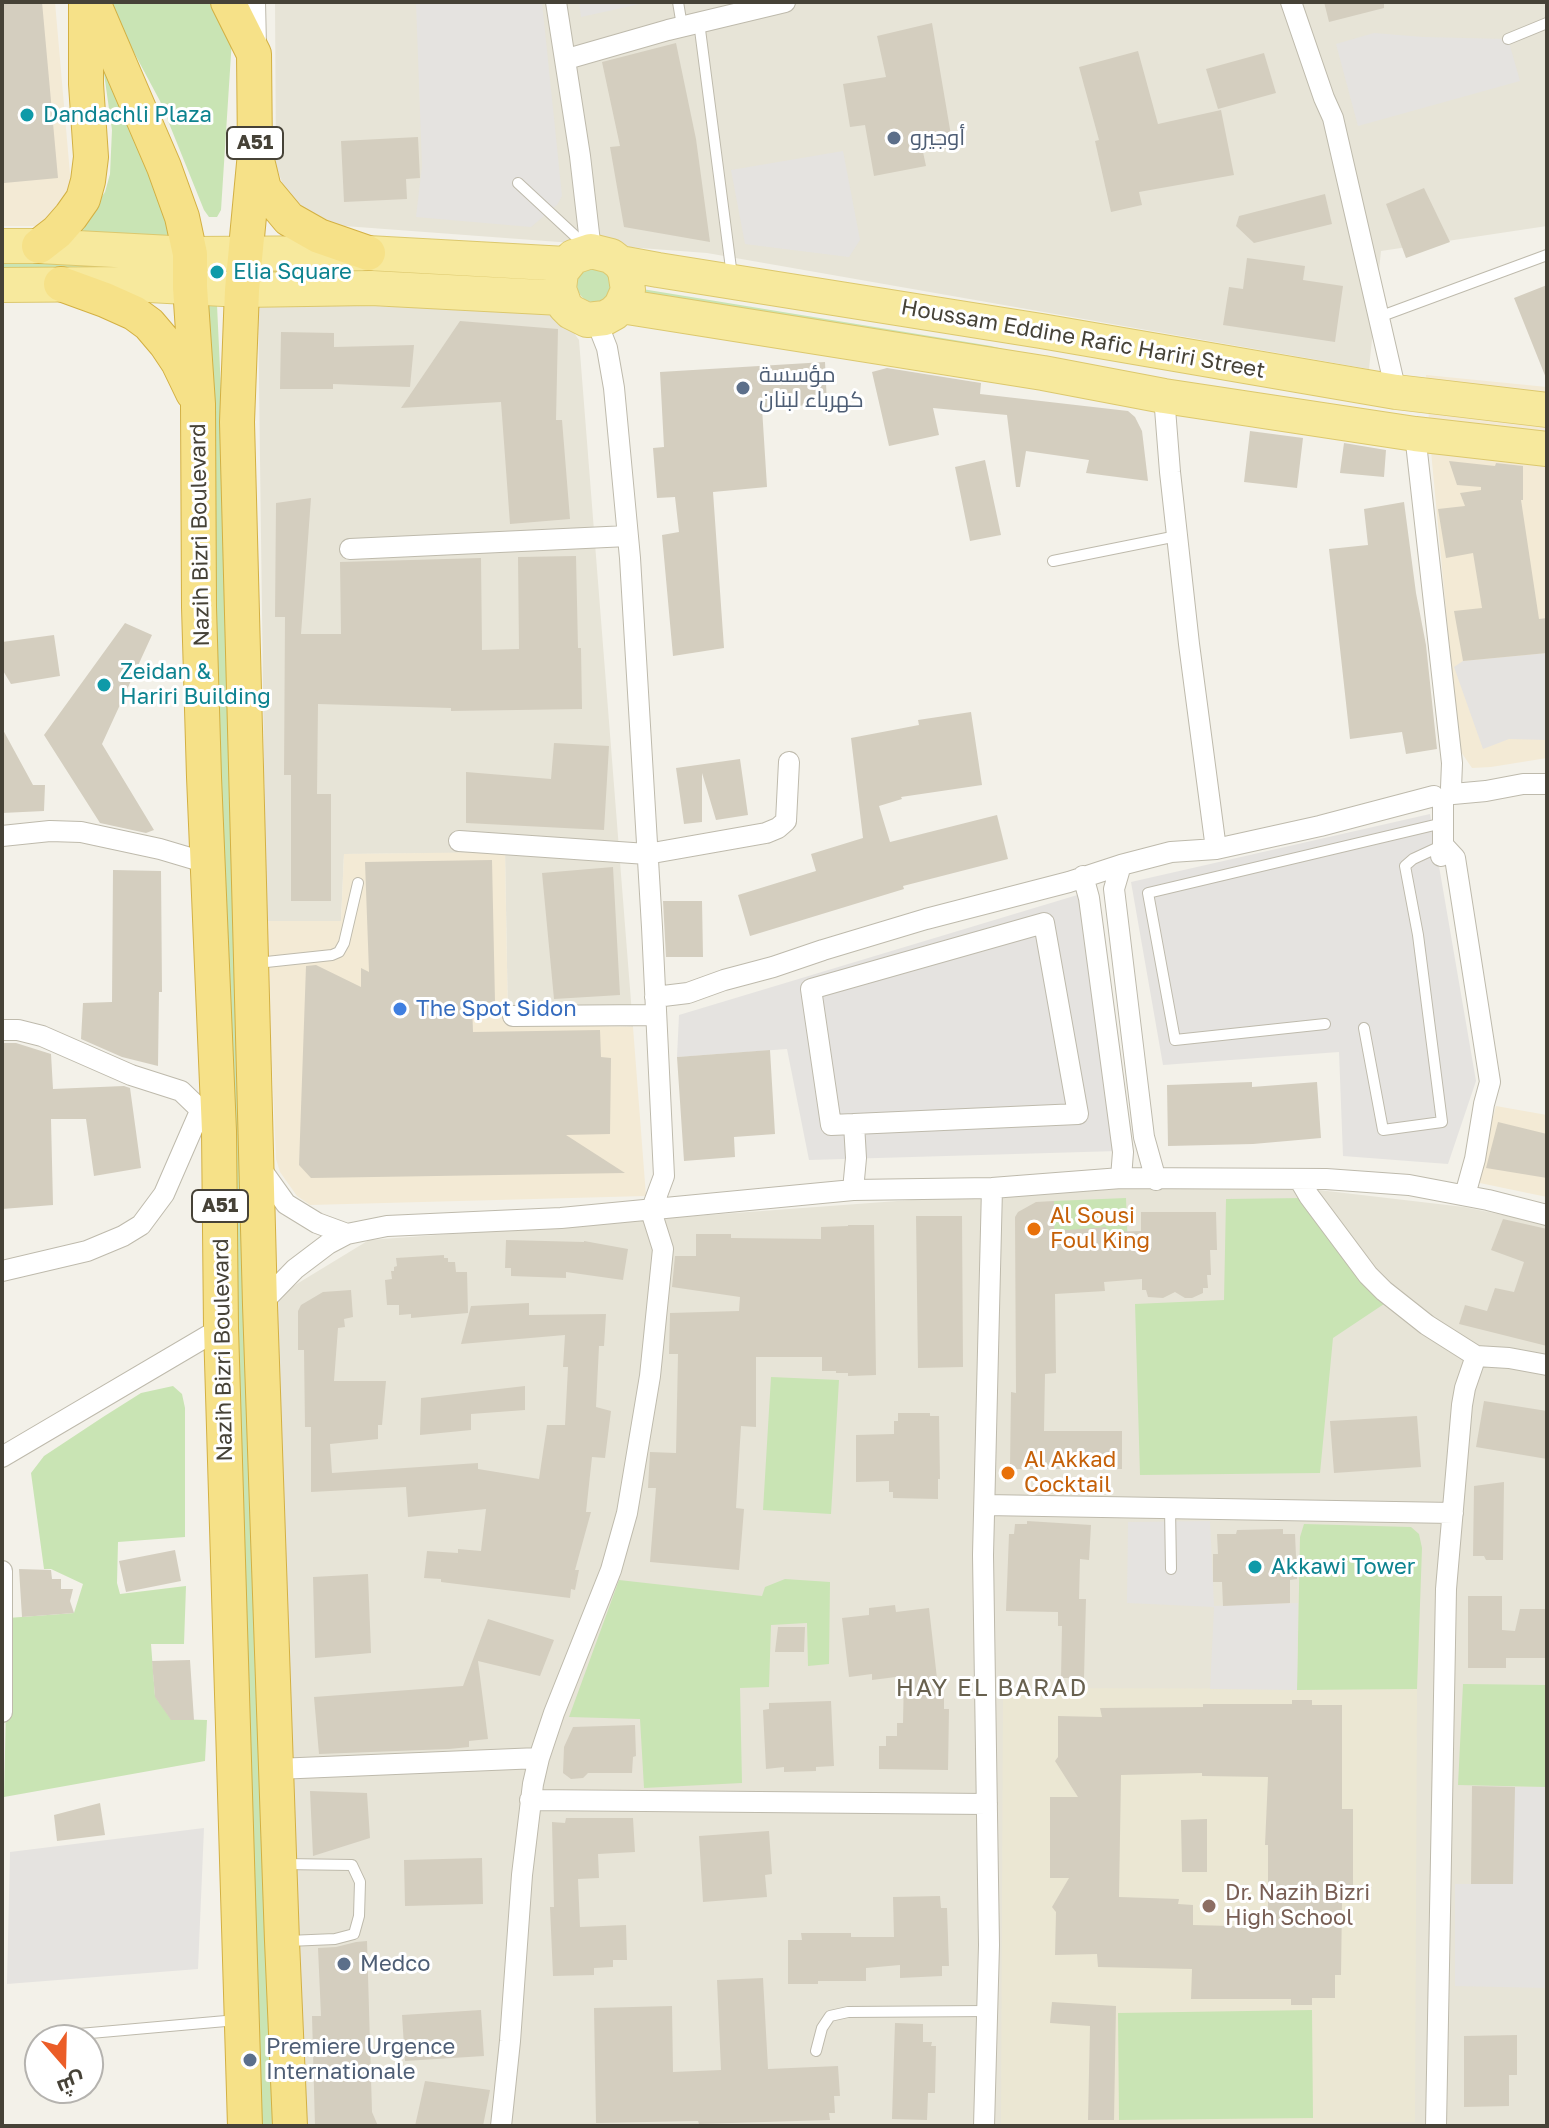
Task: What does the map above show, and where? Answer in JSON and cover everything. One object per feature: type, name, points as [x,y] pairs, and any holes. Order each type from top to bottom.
[{"type":"highway","points":[[39,246],[71,216],[83,199],[88,181],[91,157],[86,84],[86,2]]},
{"type":"highway","name":"A51","points":[[93,2],[164,167],[182,217],[190,270]]},
{"type":"highway","name":"A51","points":[[228,2],[254,54],[255,153],[242,290]]},
{"type":"highway","points":[[255,153],[264,189],[289,219],[319,236],[368,253]]},
{"type":"highway","name":"Nazih Bizri Boulevard","points":[[190,270],[198,404],[199,607],[207,863],[210,1120],[221,1328],[245,2126]]},
{"type":"highway","points":[[61,284],[134,313],[149,324],[178,362],[198,404]]},
{"type":"highway","name":"Nazih Bizri Boulevard","points":[[242,290],[237,422],[255,1161],[290,2126]]},
{"type":"main road","name":"Houssam Eddine Rafic Hariri Street","points":[[2,246],[39,246],[190,270],[242,290],[371,288],[561,298]]},
{"type":"main road","name":"Houssam Eddine Rafic Hariri Street","points":[[2,285],[131,284],[246,253],[592,259],[1396,392],[1547,410]]},
{"type":"main road","points":[[592,259],[628,281],[628,290],[608,313],[587,320],[571,312],[561,298],[559,280],[592,259]]},
{"type":"main road","name":"Houssam Eddine Rafic Hariri Street","points":[[608,313],[1043,373],[1164,396],[1415,434],[1547,449]]},
{"type":"main road","points":[[1041,331],[1043,373]]},
{"type":"street","points":[[252,2],[254,54]]},
{"type":"street","points":[[556,2],[567,59],[592,259]]},
{"type":"street","points":[[567,59],[690,24],[785,2]]},
{"type":"street","points":[[1291,2],[1333,118],[1396,392]]},
{"type":"street","points":[[501,2126],[530,1800],[539,1758],[554,1713],[611,1570],[627,1513],[650,1376],[663,1249],[651,1211],[664,1176],[638,675],[614,388],[607,348],[608,313]]},
{"type":"street","points":[[1164,396],[1177,536],[1216,849]]},
{"type":"street","points":[[1415,434],[1452,763],[1445,801],[1441,857],[1484,1104],[1475,1159],[1465,1195]]},
{"type":"street","points":[[350,549],[628,536]]},
{"type":"street","points":[[459,841],[647,854],[755,836],[778,828],[786,821],[789,762]]},
{"type":"street","points":[[513,1016],[655,1006],[724,980],[926,919],[1171,852],[1216,849],[1486,791],[1523,784],[1547,784]]},
{"type":"street","points":[[2,836],[50,831],[81,832],[147,845],[207,863]]},
{"type":"street","points":[[1121,865],[1114,889],[1144,1137],[1156,1180]]},
{"type":"street","points":[[1083,876],[1089,898],[1123,1152],[1121,1178]]},
{"type":"street","points":[[1044,923],[1078,1114],[854,1124],[831,1125],[811,989],[1044,923]]},
{"type":"street","points":[[2,1030],[18,1030],[57,1041],[131,1075],[181,1091],[210,1120],[141,1225],[87,1251],[2,1271]]},
{"type":"street","points":[[853,1190],[856,1158],[854,1124]]},
{"type":"street","points":[[255,1161],[286,1204],[317,1223],[347,1234]]},
{"type":"street","points":[[260,1305],[295,1269],[328,1244],[347,1234],[387,1226],[561,1218],[853,1190],[992,1188],[1121,1178],[1356,1181],[1409,1185],[1547,1215]]},
{"type":"street","points":[[1299,1179],[1368,1275],[1427,1325],[1476,1356],[1547,1365]]},
{"type":"street","points":[[984,2126],[989,1945],[983,1555],[992,1188]]},
{"type":"street","points":[[2,1457],[221,1328]]},
{"type":"street","points":[[1436,2126],[1446,1589],[1465,1388],[1476,1356]]},
{"type":"street","points":[[985,1505],[1453,1513]]},
{"type":"street","points":[[2,1571],[2,1712]]},
{"type":"street","points":[[276,1769],[539,1758]]},
{"type":"street","points":[[530,1800],[987,1804]]},
{"type":"lane","points":[[678,2],[690,24],[733,282]]},
{"type":"lane","points":[[1508,39],[1547,23]]},
{"type":"lane","points":[[518,183],[592,259]]},
{"type":"lane","points":[[1379,317],[1547,255]]},
{"type":"lane","points":[[1053,561],[1177,536]]},
{"type":"lane","points":[[1325,1024],[1175,1040],[1148,893],[1445,801]]},
{"type":"lane","points":[[1364,1028],[1383,1130],[1442,1122],[1418,935],[1405,866],[1443,845]]},
{"type":"lane","points":[[251,964],[339,952],[344,943],[358,883]]},
{"type":"lane","points":[[1170,1508],[1171,1569]]},
{"type":"lane","points":[[280,1864],[352,1865],[360,1882],[359,1916],[354,1934],[335,1939],[282,1941]]},
{"type":"lane","points":[[816,2051],[822,2028],[830,2016],[848,2012],[987,2011]]},
{"type":"lane","points":[[104,2032],[241,2020]]},
{"type":"shaded area","points":[[2,2],[55,2],[72,197],[45,226],[2,226]]},
{"type":"shaded area","points":[[275,2],[1547,2],[1547,226],[1381,251],[1369,369],[707,253],[331,225],[313,217],[296,202],[283,185],[276,166]]},
{"type":"shaded area","points":[[416,2],[542,2],[562,196],[557,205],[531,227],[416,217],[422,166]]},
{"type":"shaded area","points":[[579,2],[649,2],[581,17]]},
{"type":"shaded area","points":[[1374,33],[1508,39],[1520,81],[1358,126],[1336,44]]},
{"type":"shaded area","points":[[843,151],[860,240],[849,257],[745,244],[731,170]]},
{"type":"shaded area","points":[[258,305],[542,308],[567,323],[579,340],[633,1027],[508,1023],[505,853],[344,854],[341,921],[266,921]]},
{"type":"shaded area","points":[[1426,375],[1547,387],[1547,758],[1472,768],[1459,749]]},
{"type":"shaded area","points":[[1547,653],[1547,740],[1509,739],[1483,749],[1454,667],[1463,661]]},
{"type":"shaded area","points":[[1430,814],[1476,1081],[1448,1164],[1343,1156],[1339,1052],[1163,1065],[1131,882]]},
{"type":"shaded area","name":"The Spot Sidon","points":[[505,852],[508,1023],[633,1027],[646,1196],[310,1205],[297,1196],[280,1172],[276,1159],[266,921],[341,921],[344,854]]},
{"type":"shaded area","points":[[1084,893],[1118,1151],[809,1160],[787,1049],[677,1057],[679,1015]]},
{"type":"shaded area","points":[[1496,1106],[1547,1115],[1547,1197],[1475,1182]]},
{"type":"shaded area","points":[[1259,1183],[1464,1207],[1547,1224],[1547,2126],[301,2126],[259,1341],[277,1296],[369,1240],[1006,1193]]},
{"type":"shaded area","points":[[1210,1521],[1214,1606],[1298,1603],[1297,1690],[1210,1689],[1214,1607],[1127,1603],[1128,1522]]},
{"type":"shaded area","name":"Dr. Nazih Bizri High School","points":[[1003,1688],[1417,1689],[1415,2122],[1001,2126]]},
{"type":"shaded area","points":[[1515,1787],[1547,1787],[1547,1988],[1455,1986],[1455,1884],[1513,1884]]},
{"type":"shaded area","points":[[204,1828],[198,1969],[7,1984],[10,1852]]},
{"type":"green space","points":[[107,2],[220,2],[232,39],[221,210],[217,217],[209,217],[204,210],[160,101]]},
{"type":"green space","points":[[101,52],[173,236],[60,239],[93,209],[105,192],[110,174],[112,130]]},
{"type":"green space","points":[[2,258],[165,268],[2,269]]},
{"type":"green space","points":[[594,268],[606,273],[611,285],[606,297],[594,302],[582,297],[577,285],[582,273]]},
{"type":"green space","points":[[636,288],[991,346],[1007,350],[634,293]]},
{"type":"green space","points":[[205,296],[217,305],[233,646],[273,2126],[258,2126]]},
{"type":"green space","points":[[1126,1198],[1128,1250],[1054,1241],[1054,1201]]},
{"type":"green space","points":[[1303,1198],[1387,1302],[1333,1338],[1320,1473],[1140,1475],[1135,1304],[1224,1300],[1226,1199]]},
{"type":"green space","points":[[771,1377],[839,1380],[831,1514],[763,1510]]},
{"type":"green space","points":[[173,1386],[182,1394],[185,1408],[185,1537],[118,1542],[117,1583],[120,1594],[186,1586],[184,1644],[151,1644],[155,1696],[171,1719],[207,1720],[205,1761],[4,1797],[8,1618],[74,1613],[83,1584],[51,1569],[44,1569],[31,1473],[44,1456],[141,1393]]},
{"type":"green space","points":[[1304,1524],[1411,1527],[1419,1534],[1422,1548],[1417,1689],[1297,1690],[1300,1537]]},
{"type":"green space","points":[[785,1579],[830,1582],[829,1664],[808,1666],[807,1623],[771,1625],[769,1687],[740,1688],[742,1783],[644,1788],[640,1719],[569,1717],[619,1580],[762,1596],[765,1587]]},
{"type":"green space","points":[[1463,1684],[1547,1685],[1547,1787],[1458,1785]]},
{"type":"green space","points":[[1312,2010],[1313,2118],[1119,2120],[1118,2013]]},
{"type":"building","name":"Dandachli Plaza","points":[[2,2],[42,2],[58,178],[4,183]]},
{"type":"building","points":[[1324,2],[1384,2],[1384,8],[1329,22]]},
{"type":"building","points":[[932,23],[953,147],[923,152],[926,166],[874,176],[865,125],[850,127],[843,84],[886,77],[877,36]]},
{"type":"building","points":[[676,43],[696,139],[710,242],[624,227],[610,147],[620,146],[602,62]]},
{"type":"building","points":[[1138,51],[1158,124],[1221,110],[1234,175],[1139,192],[1142,205],[1111,212],[1095,141],[1099,140],[1079,67]]},
{"type":"building","points":[[1264,53],[1276,93],[1218,109],[1206,69]]},
{"type":"building","points":[[418,137],[420,178],[406,179],[407,199],[344,202],[341,141]]},
{"type":"building","points":[[1424,188],[1450,242],[1406,258],[1386,204]]},
{"type":"building","points":[[1325,194],[1332,224],[1254,243],[1236,226],[1239,216]]},
{"type":"building","points":[[1247,258],[1305,266],[1303,280],[1343,286],[1335,342],[1223,325],[1229,287],[1243,289]]},
{"type":"building","points":[[1547,285],[1547,378],[1546,378],[1514,298]]},
{"type":"building","points":[[460,321],[558,329],[556,420],[562,420],[570,519],[510,524],[501,402],[401,408]]},
{"type":"building","points":[[281,332],[334,333],[334,347],[414,345],[410,387],[333,384],[333,389],[280,389]]},
{"type":"building","points":[[825,362],[827,404],[762,408],[767,487],[713,492],[724,648],[673,656],[662,535],[679,532],[675,497],[657,498],[653,448],[664,447],[660,372]]},
{"type":"building","points":[[887,368],[981,383],[980,394],[1128,411],[1142,431],[1148,481],[1086,473],[1089,460],[1026,451],[1020,487],[1016,487],[1007,415],[933,408],[939,435],[889,446],[872,372]]},
{"type":"building","points":[[1250,431],[1303,438],[1297,488],[1244,482]]},
{"type":"building","points":[[1344,443],[1386,450],[1384,477],[1340,473]]},
{"type":"building","points":[[985,460],[1001,535],[970,541],[955,467]]},
{"type":"building","points":[[1449,461],[1523,466],[1521,500],[1539,619],[1547,618],[1547,653],[1463,661],[1454,611],[1482,608],[1473,553],[1446,558],[1438,509],[1465,506],[1460,493],[1481,490],[1481,487],[1457,485]]},
{"type":"building","points":[[311,498],[301,634],[341,634],[340,562],[481,558],[482,650],[519,649],[518,557],[576,556],[582,709],[451,711],[451,708],[318,704],[317,794],[331,794],[331,901],[291,901],[291,775],[284,775],[285,617],[275,617],[276,503]]},
{"type":"building","points":[[1404,502],[1426,645],[1437,749],[1406,754],[1402,732],[1350,739],[1329,549],[1368,545],[1364,509]]},
{"type":"building","name":"Zeidan & Hariri Building","points":[[125,623],[152,635],[102,744],[154,830],[146,833],[100,823],[44,735]]},
{"type":"building","points":[[54,635],[60,676],[11,684],[2,669],[2,642]]},
{"type":"building","points":[[971,712],[982,785],[901,797],[879,806],[890,842],[997,815],[1008,859],[903,886],[904,889],[750,936],[738,895],[816,871],[811,854],[863,838],[851,738],[919,725],[918,720]]},
{"type":"building","points":[[2,728],[33,785],[45,785],[44,811],[2,813]]},
{"type":"building","points":[[554,743],[609,746],[604,830],[466,823],[466,772],[551,779]]},
{"type":"building","points":[[740,759],[748,815],[716,820],[702,773],[702,822],[684,824],[676,768]]},
{"type":"building","name":"The Spot Sidon","points":[[492,860],[495,1002],[472,1004],[473,1032],[600,1030],[601,1057],[611,1058],[610,1134],[566,1135],[625,1173],[311,1178],[299,1165],[306,966],[316,965],[361,987],[361,968],[369,972],[365,862]]},
{"type":"building","points":[[613,867],[620,995],[554,999],[542,873]]},
{"type":"building","points":[[113,870],[161,871],[162,992],[159,992],[158,1066],[122,1057],[81,1039],[83,1003],[112,1002]]},
{"type":"building","points":[[663,901],[702,901],[703,957],[666,957]]},
{"type":"building","points":[[2,1043],[16,1043],[51,1054],[53,1089],[130,1088],[141,1168],[94,1176],[86,1119],[51,1119],[53,1205],[2,1209]]},
{"type":"building","points":[[770,1050],[775,1134],[734,1137],[735,1157],[684,1161],[677,1057]]},
{"type":"building","points":[[1252,1082],[1252,1087],[1317,1082],[1321,1138],[1253,1144],[1168,1146],[1167,1085]]},
{"type":"building","points":[[1498,1122],[1547,1134],[1547,1178],[1486,1168]]},
{"type":"building","points":[[1054,1201],[1054,1231],[1106,1227],[1106,1232],[1141,1231],[1141,1212],[1216,1212],[1217,1250],[1210,1250],[1211,1275],[1207,1275],[1208,1288],[1203,1288],[1203,1293],[1192,1298],[1175,1292],[1163,1298],[1148,1297],[1146,1290],[1142,1290],[1142,1279],[1104,1282],[1105,1291],[1055,1294],[1056,1373],[1045,1374],[1044,1431],[1122,1431],[1122,1469],[1010,1469],[1011,1392],[1016,1393],[1015,1217],[1036,1202]]},
{"type":"building","points":[[916,1216],[962,1216],[963,1367],[918,1368]]},
{"type":"building","points":[[1503,1219],[1547,1229],[1547,1346],[1459,1324],[1465,1305],[1487,1311],[1495,1288],[1514,1292],[1524,1262],[1491,1250]]},
{"type":"building","points":[[874,1225],[876,1375],[848,1376],[848,1373],[822,1371],[822,1357],[756,1357],[756,1427],[741,1426],[736,1508],[744,1509],[739,1570],[650,1562],[656,1488],[648,1488],[650,1452],[676,1453],[678,1354],[669,1354],[670,1313],[739,1311],[740,1297],[672,1287],[675,1256],[696,1256],[696,1234],[731,1234],[731,1238],[821,1239],[821,1227]]},
{"type":"building","points":[[506,1240],[584,1241],[628,1249],[623,1280],[566,1272],[566,1278],[511,1276],[511,1268],[505,1268]]},
{"type":"building","points":[[444,1255],[448,1262],[455,1262],[456,1272],[467,1272],[468,1313],[411,1318],[411,1314],[399,1315],[399,1305],[387,1305],[385,1280],[392,1279],[391,1271],[397,1266],[396,1258]]},
{"type":"building","points":[[351,1290],[353,1317],[344,1319],[345,1327],[338,1328],[334,1381],[386,1381],[382,1425],[378,1425],[378,1439],[330,1444],[332,1473],[478,1463],[478,1469],[539,1479],[547,1425],[565,1425],[568,1367],[563,1367],[565,1335],[461,1344],[471,1306],[529,1303],[529,1315],[606,1314],[604,1346],[599,1346],[596,1407],[611,1411],[605,1458],[592,1457],[586,1512],[591,1512],[575,1570],[579,1570],[575,1590],[571,1589],[570,1598],[424,1578],[427,1551],[481,1551],[486,1509],[408,1517],[406,1487],[311,1492],[311,1427],[305,1427],[304,1350],[298,1350],[298,1311],[301,1305],[323,1292]]},
{"type":"building","points":[[525,1386],[525,1410],[471,1414],[471,1430],[420,1435],[421,1398]]},
{"type":"building","points":[[1484,1401],[1547,1411],[1547,1459],[1476,1447]]},
{"type":"building","points":[[898,1413],[939,1416],[938,1499],[893,1498],[893,1492],[889,1492],[889,1481],[856,1482],[856,1435],[894,1434],[894,1421],[898,1421]]},
{"type":"building","points":[[1417,1416],[1421,1467],[1334,1473],[1330,1421]]},
{"type":"building","points":[[1504,1482],[1503,1560],[1473,1556],[1474,1486]]},
{"type":"building","points":[[1027,1521],[1091,1525],[1089,1560],[1080,1559],[1079,1599],[1086,1599],[1084,1678],[1061,1678],[1062,1626],[1058,1626],[1058,1612],[1006,1611],[1009,1534],[1014,1534],[1015,1524],[1027,1524]]},
{"type":"building","name":"Akkawi Tower","points":[[1283,1529],[1283,1534],[1295,1534],[1297,1579],[1290,1580],[1290,1603],[1223,1606],[1222,1582],[1213,1582],[1213,1554],[1218,1554],[1217,1534],[1236,1534],[1237,1530]]},
{"type":"building","points":[[175,1550],[181,1581],[126,1592],[119,1561]]},
{"type":"building","points":[[19,1569],[51,1570],[52,1579],[61,1579],[61,1589],[73,1589],[70,1601],[74,1613],[22,1617]]},
{"type":"building","points":[[368,1574],[371,1653],[315,1658],[313,1577]]},
{"type":"building","points":[[1468,1596],[1502,1596],[1502,1630],[1515,1631],[1520,1609],[1547,1609],[1547,1658],[1506,1658],[1506,1668],[1468,1668]]},
{"type":"building","points":[[895,1605],[896,1612],[929,1608],[939,1696],[944,1696],[944,1709],[949,1709],[948,1770],[879,1769],[879,1746],[886,1746],[886,1736],[897,1736],[897,1723],[903,1723],[904,1676],[872,1680],[872,1674],[849,1677],[842,1618],[869,1615],[869,1608]]},
{"type":"building","points":[[488,1619],[554,1640],[540,1676],[478,1661],[488,1739],[469,1741],[469,1747],[449,1749],[319,1754],[314,1697],[463,1686]]},
{"type":"building","points":[[778,1627],[805,1627],[804,1652],[775,1652]]},
{"type":"building","points":[[190,1660],[194,1720],[171,1720],[155,1697],[152,1661]]},
{"type":"building","points":[[1292,1700],[1312,1700],[1312,1705],[1342,1705],[1342,1809],[1353,1809],[1353,1902],[1342,1902],[1341,1975],[1335,1975],[1335,1998],[1312,1998],[1312,2005],[1291,2005],[1291,1999],[1191,1999],[1192,1969],[1098,1967],[1097,1954],[1055,1955],[1056,1912],[1052,1907],[1069,1878],[1050,1878],[1050,1797],[1078,1797],[1055,1761],[1058,1757],[1058,1716],[1102,1717],[1100,1708],[1292,1704]],"holes":[[[1202,1773],[1202,1776],[1268,1777],[1265,1845],[1268,1845],[1268,1927],[1193,1925],[1193,1905],[1178,1904],[1179,1899],[1119,1897],[1121,1775]]]},
{"type":"building","points":[[831,1701],[834,1766],[816,1767],[816,1771],[784,1772],[784,1767],[766,1769],[763,1710],[769,1709],[769,1703]]},
{"type":"building","points":[[635,1725],[636,1756],[633,1757],[632,1773],[588,1773],[583,1778],[571,1779],[563,1773],[564,1747],[573,1727]]},
{"type":"building","points":[[1472,1786],[1515,1787],[1513,1884],[1471,1884]]},
{"type":"building","points":[[310,1791],[367,1793],[370,1838],[313,1856]]},
{"type":"building","points":[[100,1803],[105,1835],[57,1841],[54,1815]]},
{"type":"building","points":[[566,1818],[633,1818],[635,1852],[598,1854],[599,1878],[578,1879],[580,1927],[626,1925],[627,1960],[613,1960],[613,1967],[594,1968],[594,1975],[553,1976],[550,1907],[554,1907],[552,1822],[565,1823]]},
{"type":"building","points":[[1207,1819],[1207,1872],[1182,1872],[1181,1820]]},
{"type":"building","points":[[769,1831],[772,1874],[765,1875],[767,1897],[703,1902],[699,1836]]},
{"type":"building","points":[[482,1858],[483,1904],[405,1906],[404,1860]]},
{"type":"building","points":[[940,1896],[941,1908],[947,1908],[949,1966],[942,1966],[942,1976],[900,1978],[900,1965],[866,1968],[866,1981],[788,1984],[788,1940],[802,1940],[801,1933],[894,1937],[893,1897]]},
{"type":"building","points":[[367,1941],[372,2112],[378,2126],[315,2126],[312,2016],[321,2016],[318,1948]]},
{"type":"building","points":[[763,1978],[768,2069],[838,2066],[840,2096],[834,2096],[835,2113],[829,2113],[830,2120],[596,2123],[594,2008],[672,2006],[673,2072],[721,2070],[717,1980]]},
{"type":"building","points":[[1052,2002],[1116,2006],[1114,2120],[1088,2120],[1090,2026],[1050,2023]]},
{"type":"building","points":[[481,2010],[484,2056],[405,2061],[402,2015]]},
{"type":"building","points":[[895,2023],[923,2024],[923,2042],[932,2042],[931,2046],[936,2046],[935,2093],[928,2093],[927,2120],[892,2119]]},
{"type":"building","points":[[1517,2035],[1517,2075],[1509,2075],[1509,2106],[1464,2107],[1464,2036]]},
{"type":"building","points":[[425,2081],[490,2090],[483,2126],[415,2126]]},
{"type":"place","name":"Dandachli Plaza","points":[[27,115]]},
{"type":"place","name":"أوجيرو","points":[[894,138]]},
{"type":"place","name":"Elia Square","points":[[217,272]]},
{"type":"place","name":"مؤسسة كهرباء لبنان","points":[[743,388]]},
{"type":"place","name":"Zeidan & Hariri Building","points":[[104,685]]},
{"type":"place","name":"The Spot Sidon","points":[[400,1009]]},
{"type":"place","name":"Al Sousi Foul King","points":[[1034,1229]]},
{"type":"place","name":"Al Akkad Cocktail","points":[[1008,1473]]},
{"type":"place","name":"Akkawi Tower","points":[[1255,1567]]},
{"type":"place","name":"Dr. Nazih Bizri High School","points":[[1209,1906]]},
{"type":"place","name":"Medco","points":[[344,1964]]},
{"type":"place","name":"Premiere Urgence Internationale","points":[[250,2060]]},
{"type":"district","name":"HAY EL BARAD","points":[[992,1688]]}]
